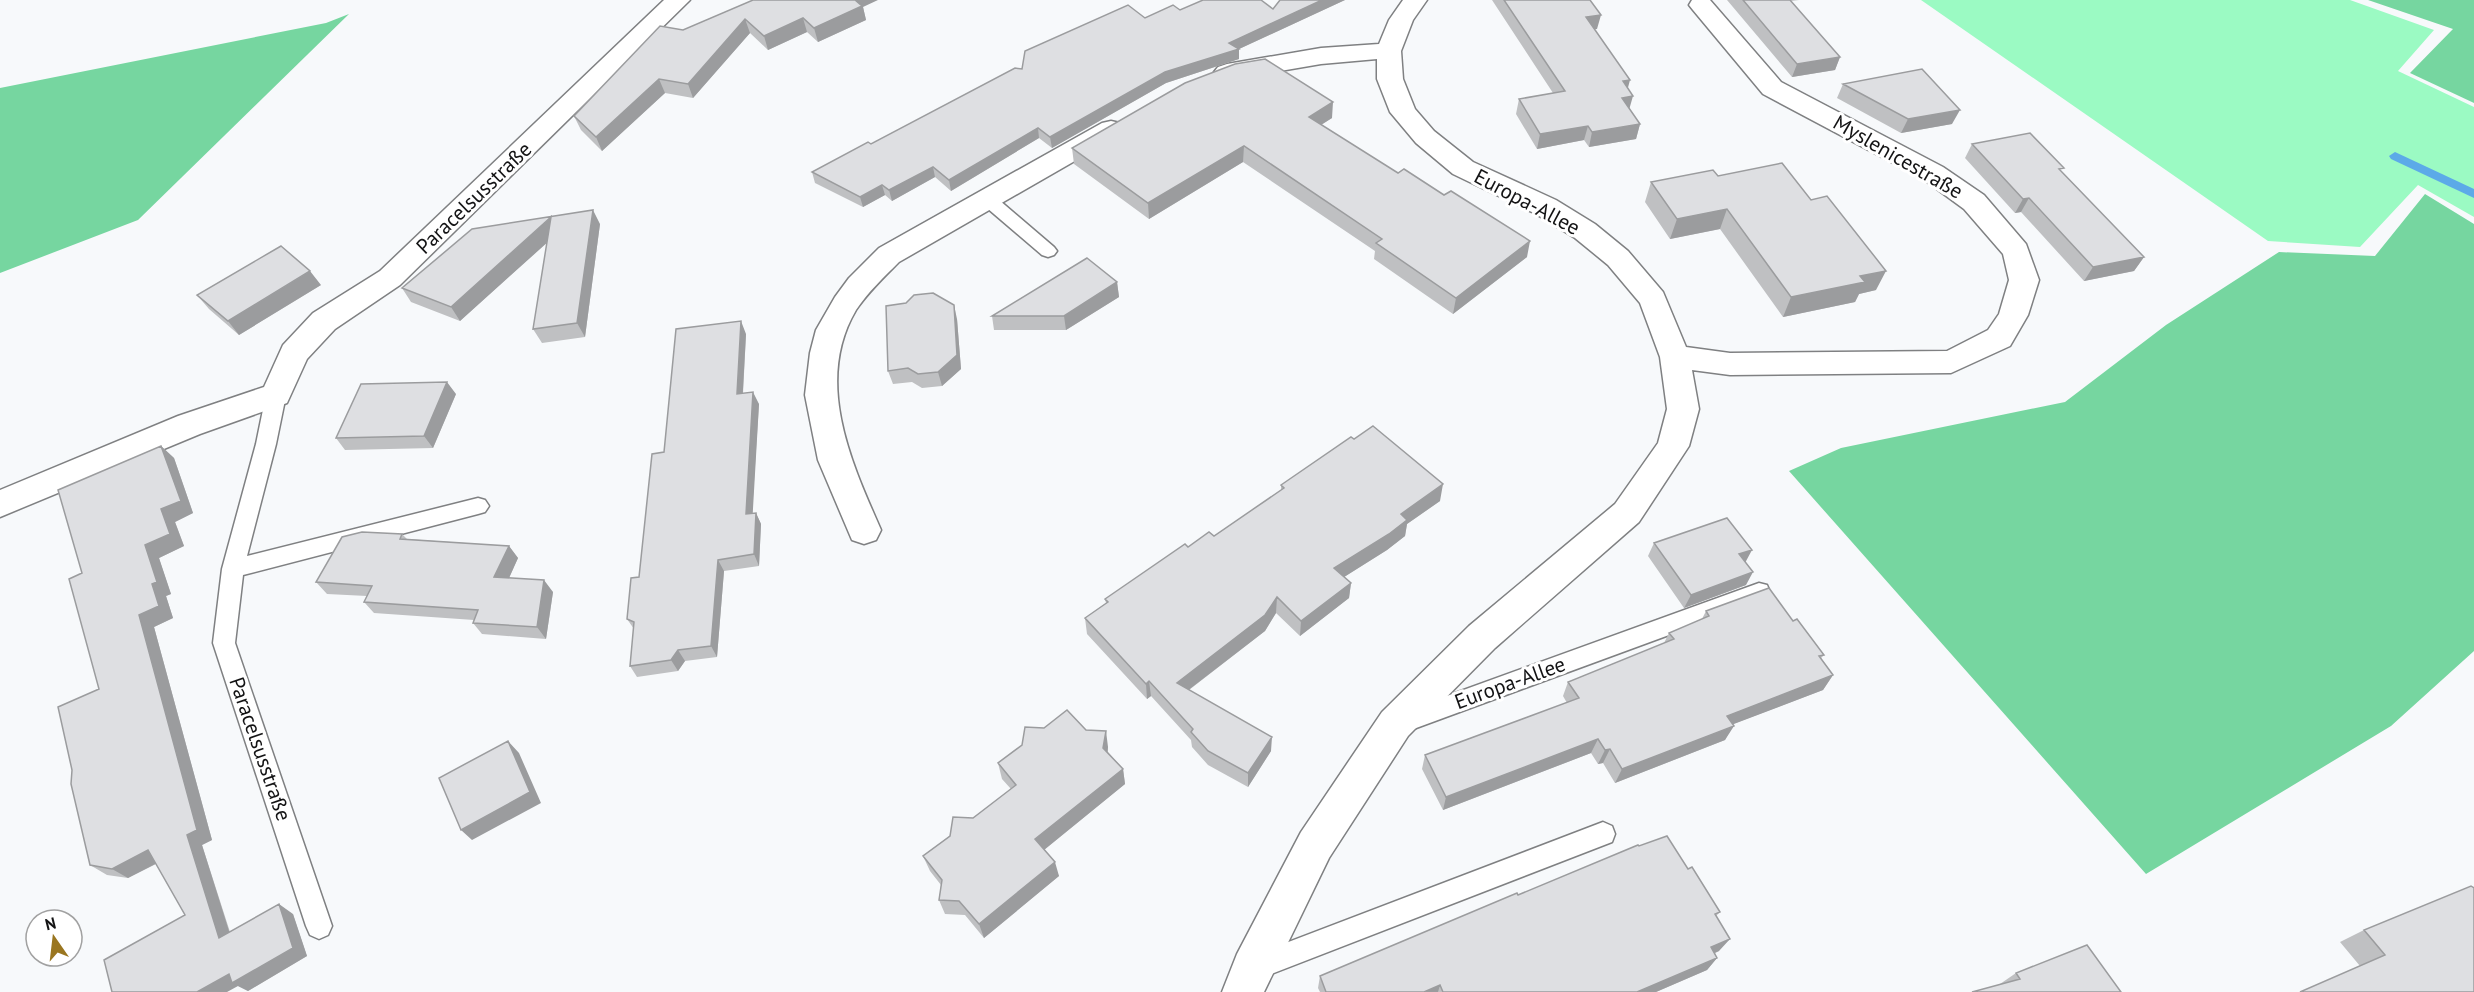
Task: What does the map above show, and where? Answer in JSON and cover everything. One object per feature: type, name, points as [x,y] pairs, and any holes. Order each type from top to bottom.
[{"type":"street","name":"Paracelsusstraße","points":[[276,395],[294,353],[324,321],[390,278],[678,0]]},
{"type":"street","name":"Europa-Allee","points":[[1248,980],[1315,844],[1395,724],[1482,637],[1627,513],[1673,446],[1683,409],[1675,357],[1653,299],[1618,258],[1585,231],[1546,207],[1463,168],[1425,137],[1403,112],[1390,79],[1389,51],[1401,20],[1415,0]]},
{"type":"street","name":"Myslenicestraße","points":[[1675,357],[1730,364],[1951,362],[1999,338],[2013,315],[2024,280],[2016,251],[1974,202],[1933,173],[1772,88],[1701,5]]},
{"type":"street","points":[[1208,79],[1229,71],[1322,56],[1389,51]]},
{"type":"street","points":[[864,530],[834,460],[821,395],[825,353],[831,330],[859,285],[889,255],[986,198],[1131,118]]},
{"type":"street","points":[[0,504],[189,425],[276,395]]},
{"type":"lane","points":[[986,198],[1048,251]]},
{"type":"lane","name":"Paracelsusstraße","points":[[276,395],[266,444],[233,570],[224,643],[319,926]]},
{"type":"lane","points":[[233,570],[477,506]]},
{"type":"lane","name":"Europa-Allee","points":[[1395,724],[1760,592]]},
{"type":"lane","name":"Europa-Allee","points":[[1248,980],[1603,834]]},
{"type":"green space","points":[[1921,0],[2350,0],[2434,30],[2398,71],[2474,107],[2474,217],[2418,185],[2360,247],[2268,241]]},
{"type":"green space","points":[[2368,0],[2474,0],[2474,103],[2410,73],[2453,29]]},
{"type":"green space","points":[[349,14],[138,220],[0,273],[0,88],[326,23]]},
{"type":"green space","points":[[2425,194],[2474,224],[2474,651],[2391,726],[2146,874],[1789,471],[1841,448],[2065,402],[2166,325],[2279,252],[2375,256]]},
{"type":"building","points":[[753,0],[855,0],[862,6],[814,28],[803,18],[764,36],[745,19],[688,84],[659,79],[596,137],[574,116],[660,26],[683,30]]},
{"type":"building","points":[[1203,0],[1261,0],[1273,9],[1280,0],[1322,0],[1229,43],[1239,49],[1165,72],[1050,137],[1038,128],[949,180],[933,167],[889,190],[882,185],[860,197],[812,172],[868,142],[871,144],[1015,68],[1022,69],[1025,51],[1128,5],[1145,18],[1173,5],[1180,10]]},
{"type":"building","points":[[1504,0],[1590,0],[1601,15],[1586,17],[1630,80],[1623,81],[1633,96],[1622,98],[1640,124],[1592,132],[1588,126],[1540,134],[1519,99],[1565,91]]},
{"type":"building","points":[[1743,0],[1790,0],[1840,57],[1797,64]]},
{"type":"building","points":[[1265,59],[1333,102],[1309,117],[1398,173],[1404,169],[1444,195],[1451,191],[1530,241],[1456,298],[1376,243],[1382,239],[1244,146],[1148,203],[1072,148],[1185,83],[1235,64]]},
{"type":"building","points":[[1922,69],[1960,110],[1908,119],[1843,84]]},
{"type":"building","points":[[2030,133],[2064,168],[2059,169],[2144,257],[2093,267],[2029,198],[2023,199],[1972,144]]},
{"type":"building","points":[[1782,163],[1811,200],[1827,196],[1886,271],[1860,276],[1865,282],[1791,297],[1727,209],[1677,219],[1651,182],[1713,170],[1718,176]]},
{"type":"building","points":[[593,210],[577,323],[533,329],[551,217],[451,307],[402,288],[472,229]]},
{"type":"building","points":[[281,246],[310,271],[228,321],[197,295]]},
{"type":"building","points":[[1087,258],[1117,282],[1064,316],[992,316]]},
{"type":"building","points":[[933,293],[954,305],[957,355],[938,372],[918,374],[908,368],[888,371],[886,306],[906,303],[914,295]]},
{"type":"building","points":[[741,321],[737,394],[753,392],[746,514],[756,513],[754,554],[718,560],[711,646],[678,650],[671,660],[630,666],[634,622],[627,619],[631,578],[639,577],[652,454],[664,452],[676,329]]},
{"type":"building","points":[[447,382],[424,436],[336,438],[361,384]]},
{"type":"building","points":[[1373,426],[1443,484],[1401,514],[1407,520],[1389,534],[1334,568],[1351,583],[1301,621],[1277,597],[1265,615],[1177,683],[1272,737],[1248,773],[1208,751],[1191,732],[1193,729],[1149,681],[1146,684],[1085,618],[1108,602],[1105,599],[1185,544],[1188,547],[1209,532],[1214,536],[1284,488],[1281,485],[1351,437],[1354,439]]},
{"type":"building","points":[[161,446],[181,501],[161,509],[170,534],[145,545],[157,582],[152,584],[159,606],[139,615],[197,830],[187,835],[219,938],[279,904],[293,948],[232,983],[229,974],[197,992],[112,992],[104,960],[185,915],[148,850],[112,869],[90,865],[71,784],[72,770],[58,707],[99,689],[69,579],[82,573],[58,490]]},
{"type":"building","points":[[1727,518],[1752,550],[1739,554],[1753,572],[1691,595],[1654,543]]},
{"type":"building","points":[[362,532],[402,534],[400,539],[509,546],[494,577],[544,580],[537,627],[473,623],[478,610],[364,602],[372,586],[316,582],[342,537]]},
{"type":"building","points":[[1769,588],[1793,621],[1797,619],[1824,655],[1819,656],[1833,675],[1727,716],[1734,726],[1622,769],[1610,749],[1605,750],[1598,739],[1446,797],[1425,755],[1579,698],[1568,682],[1674,639],[1669,633],[1709,616],[1706,611]]},
{"type":"building","points":[[1067,710],[1086,730],[1106,731],[1103,748],[1123,769],[1035,839],[1055,862],[979,924],[959,901],[939,900],[942,880],[923,856],[950,836],[953,817],[973,818],[1016,785],[998,763],[1022,745],[1025,727],[1044,728]]},
{"type":"building","points":[[508,741],[530,792],[461,830],[439,778]]},
{"type":"building","points":[[1667,836],[1688,869],[1692,867],[1720,912],[1715,914],[1730,939],[1711,947],[1717,958],[1637,992],[1443,992],[1440,985],[1424,992],[1326,992],[1320,976],[1517,893],[1518,895],[1638,845]]},
{"type":"building","points":[[2471,886],[2474,888],[2474,992],[2300,992],[2385,955],[2364,930]]},
{"type":"building","points":[[2087,945],[2121,992],[1972,992],[2020,979],[2016,973]]},
{"type":"waterway","points":[[2395,156],[2474,194]]}]
